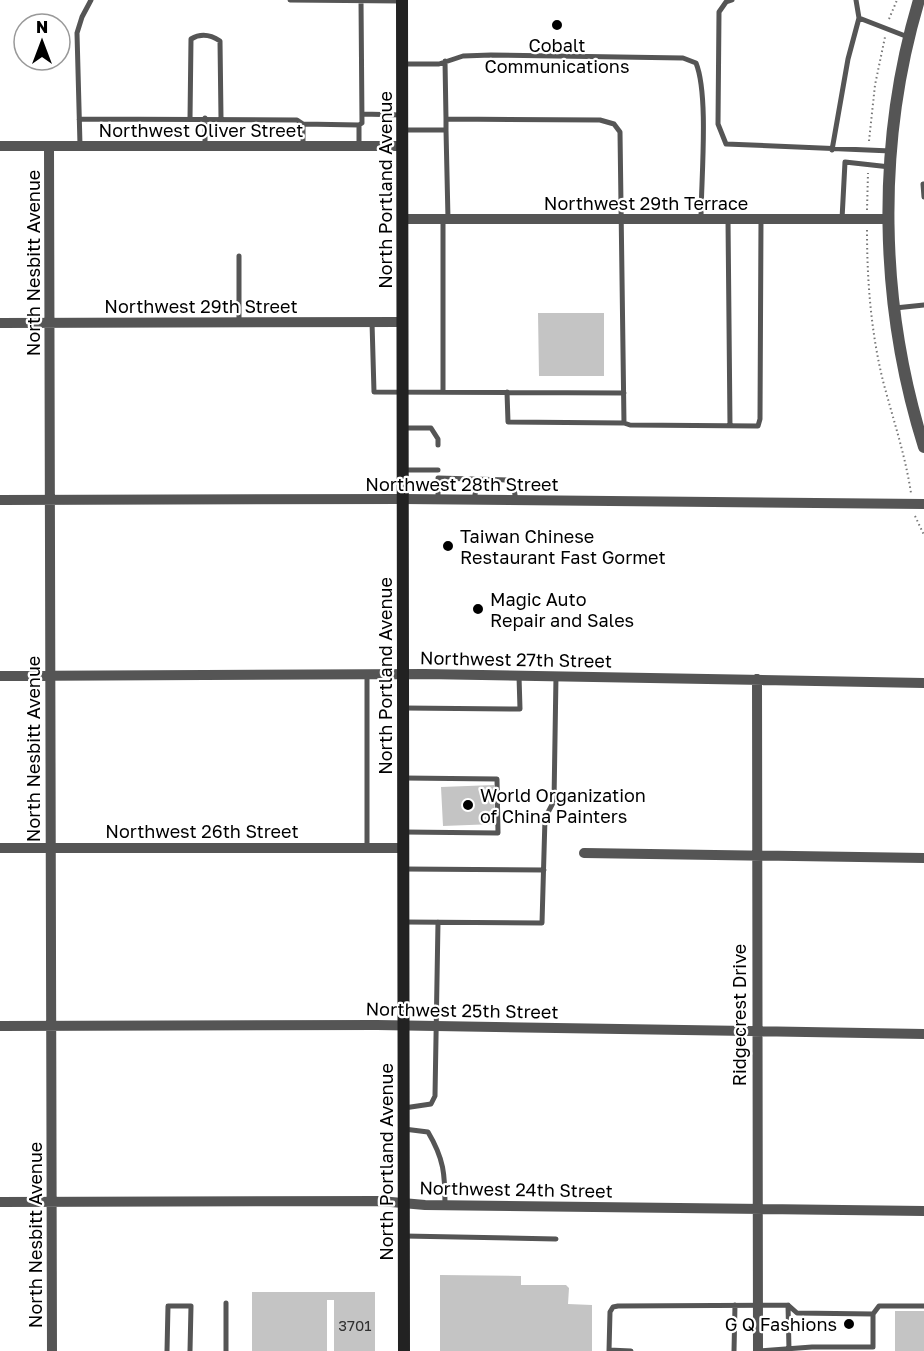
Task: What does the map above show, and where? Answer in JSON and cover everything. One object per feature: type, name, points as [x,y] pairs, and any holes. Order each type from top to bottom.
[{"type":"main road","name":"North Portland Avenue","points":[[402,0],[404,1351]]},
{"type":"street","points":[[915,3],[896,97],[890,167],[889,219],[895,309],[911,405],[924,447]]},
{"type":"street","name":"Northwest Oliver Street","points":[[0,146],[403,146]]},
{"type":"street","name":"North Nesbitt Avenue","points":[[49,146],[52,1351]]},
{"type":"street","name":"Northwest 29th Terrace","points":[[403,219],[889,219]]},
{"type":"street","name":"Northwest 29th Street","points":[[0,323],[403,322]]},
{"type":"street","name":"Northwest 28th Street","points":[[0,500],[403,499],[918,505]]},
{"type":"street","name":"Northwest 27th Street","points":[[0,676],[403,675],[924,682]]},
{"type":"street","name":"Ridgecrest Drive","points":[[757,680],[758,1351]]},
{"type":"street","name":"Northwest 26th Street","points":[[0,848],[404,848]]},
{"type":"street","points":[[584,853],[924,858]]},
{"type":"street","name":"Northwest 25th Street","points":[[0,1026],[404,1026],[924,1034]]},
{"type":"street","name":"Northwest 24th Street","points":[[0,1202],[404,1203],[924,1211]]},
{"type":"lane","points":[[80,146],[77,33],[81,17],[91,0]]},
{"type":"lane","points":[[290,0],[402,0]]},
{"type":"lane","points":[[359,146],[359,125],[362,114],[361,0]]},
{"type":"lane","points":[[732,0],[726,2],[719,12],[718,124],[726,144],[891,151]]},
{"type":"lane","points":[[832,150],[848,59],[859,18],[856,0]]},
{"type":"lane","points":[[859,18],[909,37]]},
{"type":"lane","points":[[190,119],[191,39],[204,36],[211,36],[220,41],[221,118]]},
{"type":"lane","points":[[403,64],[439,64],[463,56],[683,58],[696,63],[702,76],[701,219]]},
{"type":"lane","points":[[443,391],[446,219],[445,61]]},
{"type":"lane","points":[[362,114],[403,115]]},
{"type":"lane","points":[[205,118],[205,146]]},
{"type":"lane","points":[[79,119],[221,118],[297,120],[303,124],[359,125]]},
{"type":"lane","points":[[446,119],[600,120],[614,124],[620,132],[624,423]]},
{"type":"lane","points":[[303,124],[303,146]]},
{"type":"lane","points":[[403,130],[446,130]]},
{"type":"lane","points":[[842,219],[845,162],[890,167]]},
{"type":"lane","points":[[923,184],[924,196]]},
{"type":"lane","points":[[728,219],[730,426]]},
{"type":"lane","points":[[507,392],[508,422],[758,426],[760,419],[761,219]]},
{"type":"lane","points":[[239,256],[239,322]]},
{"type":"lane","points":[[895,309],[924,305]]},
{"type":"lane","points":[[372,322],[374,392],[403,390],[624,393]]},
{"type":"lane","points":[[403,428],[431,428],[438,439],[438,445]]},
{"type":"lane","points":[[438,460],[438,500]]},
{"type":"lane","points":[[403,470],[438,470]]},
{"type":"lane","points":[[438,478],[508,480],[513,483],[516,501]]},
{"type":"lane","points":[[474,500],[478,479]]},
{"type":"lane","points":[[367,675],[367,848]]},
{"type":"lane","points":[[404,708],[520,710],[519,676]]},
{"type":"lane","points":[[404,922],[542,923],[545,818],[554,801],[556,676]]},
{"type":"lane","points":[[404,778],[497,779],[498,833],[404,832]]},
{"type":"lane","points":[[404,869],[544,870]]},
{"type":"lane","points":[[404,1108],[431,1104],[435,1096],[438,922]]},
{"type":"lane","points":[[404,1129],[428,1132],[438,1148],[445,1168],[446,1205]]},
{"type":"lane","points":[[404,1236],[556,1239]]},
{"type":"lane","points":[[226,1303],[226,1351]]},
{"type":"lane","points":[[631,1351],[609,1351],[608,1322],[612,1307],[758,1304],[788,1305],[797,1313],[873,1314]]},
{"type":"lane","points":[[734,1351],[735,1305]]},
{"type":"lane","points":[[788,1305],[789,1350]]},
{"type":"lane","points":[[167,1351],[168,1306],[191,1306],[190,1351]]},
{"type":"lane","points":[[758,1351],[873,1347],[873,1314],[879,1306],[924,1306]]},
{"type":"path","points":[[888,20],[897,0]]},
{"type":"path","points":[[869,136],[885,39]]},
{"type":"path","points":[[867,206],[868,175]]},
{"type":"path","points":[[867,230],[870,308],[876,346],[918,505],[916,521],[924,535]]},
{"type":"building","points":[[538,313],[604,313],[604,376],[539,376]]},
{"type":"building","name":"World Organization of China Painters","points":[[494,785],[495,824],[443,826],[441,787]]},
{"type":"building","points":[[440,1275],[521,1276],[521,1285],[566,1285],[569,1288],[568,1304],[592,1305],[592,1351],[440,1351]]},
{"type":"building","points":[[252,1292],[375,1292],[375,1351],[334,1351],[334,1300],[327,1300],[327,1351],[252,1351]]},
{"type":"building","points":[[895,1311],[924,1311],[924,1351],[895,1351]]},
{"type":"place","name":"Cobalt Communications","points":[[557,25]]},
{"type":"place","name":"Taiwan Chinese Restaurant Fast Gormet","points":[[448,546]]},
{"type":"place","name":"Magic Auto Repair and Sales","points":[[478,609]]},
{"type":"place","name":"World Organization of China Painters","points":[[468,805]]},
{"type":"place","name":"G Q Fashions","points":[[849,1324]]}]
